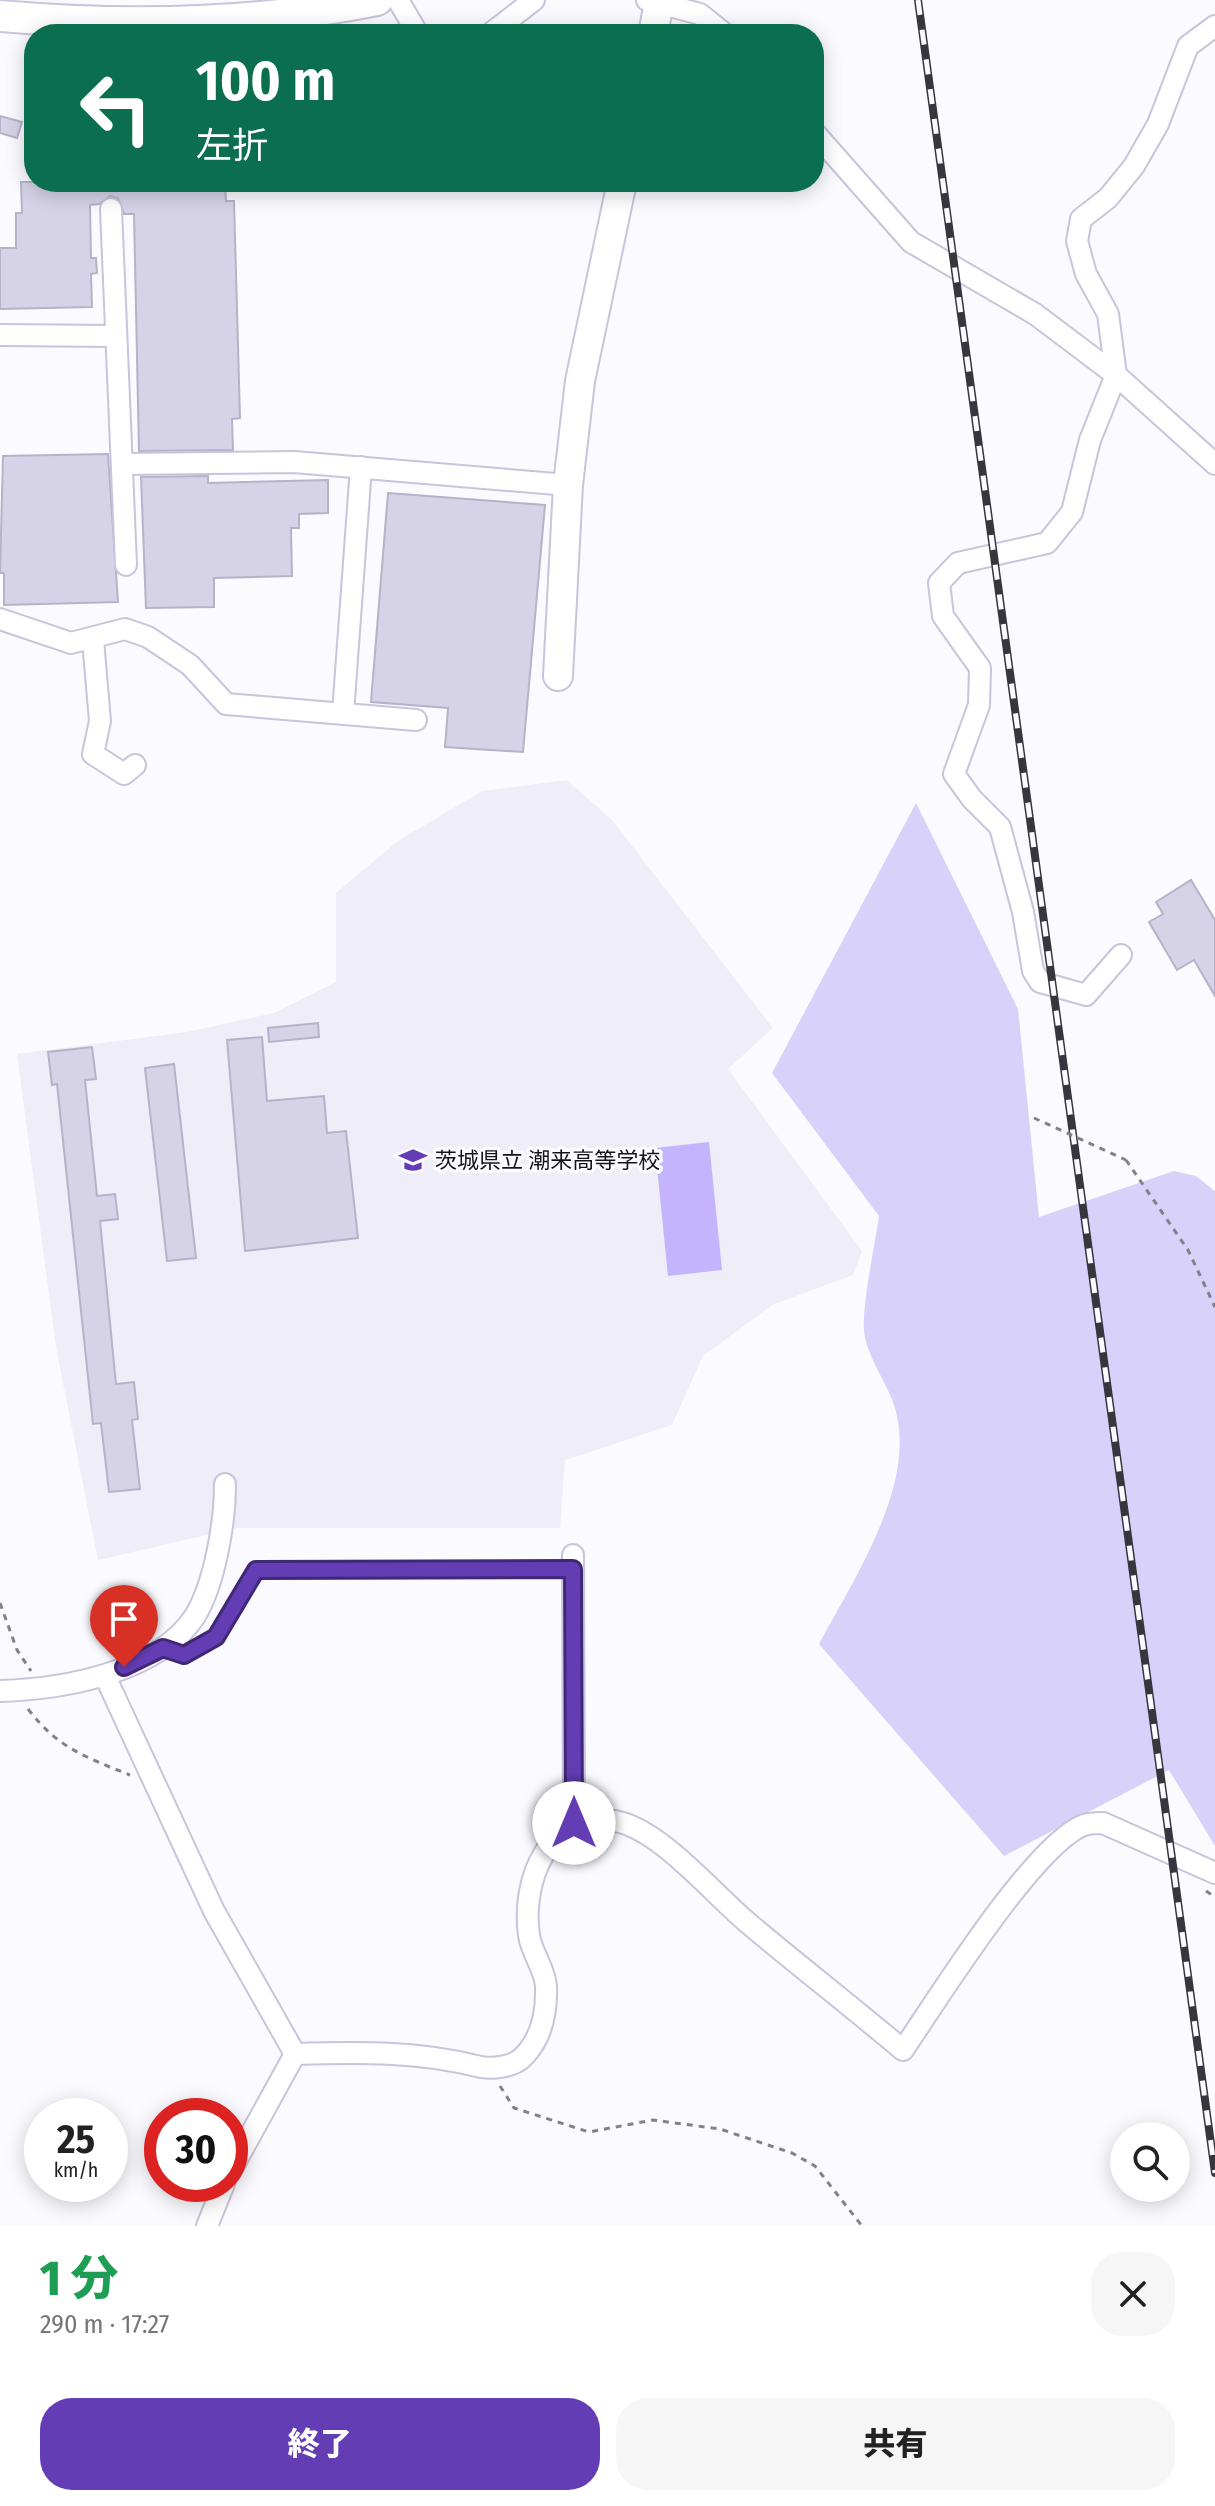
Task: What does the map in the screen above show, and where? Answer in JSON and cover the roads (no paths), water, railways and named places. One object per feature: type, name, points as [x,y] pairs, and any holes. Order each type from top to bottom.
[{"type":"main road","points":[[0,16],[105,23],[183,22],[377,0]]},
{"type":"street","points":[[398,0],[412,24]]},
{"type":"street","points":[[503,24],[534,0]]},
{"type":"street","points":[[653,24],[653,1],[700,14],[712,24]]},
{"type":"street","points":[[1121,955],[1086,995],[1040,982],[1033,971],[1023,912],[1000,827],[972,799],[954,774],[979,705],[980,668],[943,616],[939,583],[958,563],[1047,543],[1072,512],[1090,440],[1116,375],[1108,314],[1086,274],[1077,241],[1081,219],[1108,198],[1134,166],[1158,124],[1188,46],[1215,26]]},
{"type":"street","points":[[824,143],[911,242],[1035,314],[1116,375],[1215,464]]},
{"type":"street","points":[[558,676],[568,485],[580,381],[620,192]]},
{"type":"street","points":[[111,209],[126,565]]},
{"type":"street","points":[[0,335],[114,336]]},
{"type":"street","points":[[124,464],[294,462],[568,485]]},
{"type":"street","points":[[343,713],[361,467]]},
{"type":"street","points":[[0,619],[71,643],[93,640],[125,629],[148,637],[190,665],[226,704],[416,720]]},
{"type":"street","points":[[93,640],[100,721],[93,754],[124,774],[135,765]]},
{"type":"street","points":[[7,1691],[105,1676],[163,1648],[195,1616],[213,1568],[225,1506],[225,1484]]},
{"type":"street","points":[[573,1562],[574,1823]]},
{"type":"street","points":[[105,1676],[214,1911],[295,2054]]},
{"type":"street","points":[[295,2054],[390,2051],[444,2057],[490,2069],[521,2060],[543,2027],[546,1983],[529,1938],[526,1899],[549,1843],[574,1823],[603,1819],[628,1823],[664,1848],[747,1923],[903,2050],[1020,1882],[1065,1837],[1085,1824],[1103,1823],[1215,1873]]},
{"type":"street","points":[[248,2139],[295,2054]]},
{"type":"street","points":[[207,2226],[217,2202]]},
{"type":"lane","points":[[163,1648],[184,1655],[216,1637],[256,1570],[573,1562]]},
{"type":"railway","points":[[918,0],[1215,2173]]},
{"type":"place","name":"茨城県立 潮来高等学校","points":[[413,1160]]}]
